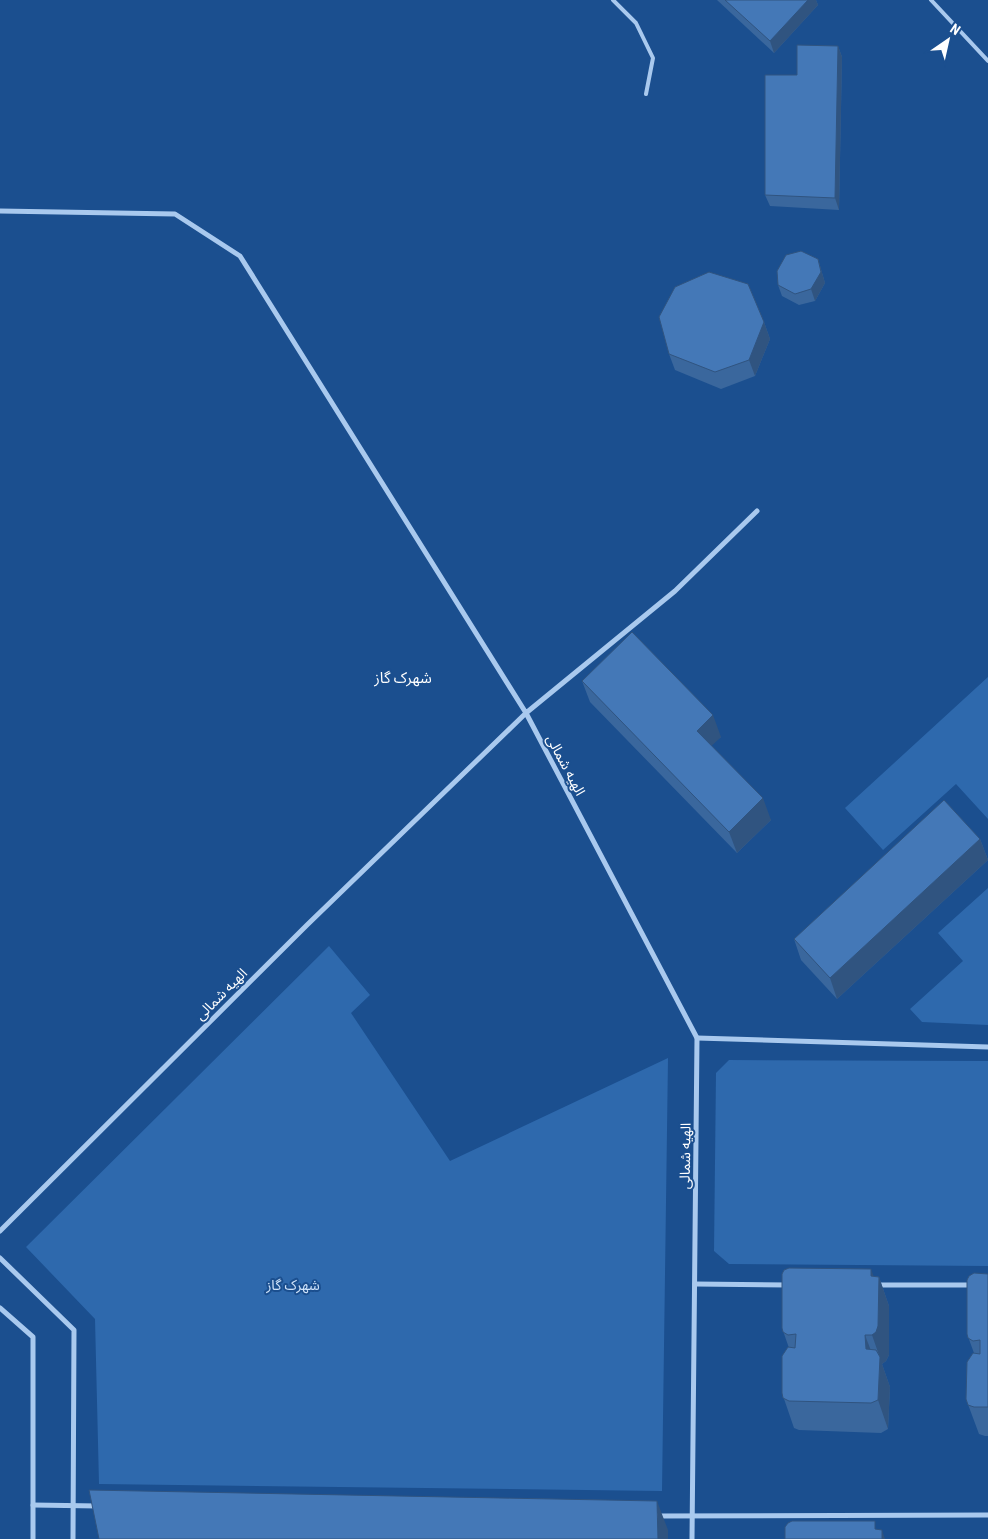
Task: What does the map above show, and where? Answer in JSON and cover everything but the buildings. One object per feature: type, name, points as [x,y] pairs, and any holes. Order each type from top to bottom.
[{"type":"street","points":[[0,211],[175,214],[240,256],[526,713],[676,590],[758,511]]},
{"type":"street","name":"الهیه شمالی","points":[[0,1231],[300,932],[526,713],[697,1038],[692,1539]]},
{"type":"street","points":[[697,1038],[988,1047]]},
{"type":"street","points":[[0,1258],[74,1330],[73,1539]]},
{"type":"street","points":[[694,1284],[792,1285]]},
{"type":"street","points":[[871,1285],[978,1285]]},
{"type":"street","points":[[0,1308],[33,1337],[33,1539]]},
{"type":"street","points":[[33,1505],[103,1506]]},
{"type":"street","points":[[652,1516],[988,1515]]},
{"type":"lane","points":[[613,0],[636,23],[653,58],[646,94]]},
{"type":"lane","points":[[931,0],[988,61]]},
{"type":"green space","points":[[988,677],[988,819],[956,784],[883,850],[845,808]]},
{"type":"green space","points":[[988,888],[988,1025],[922,1022],[910,1009],[963,961],[938,933]]},
{"type":"green space","name":"شهرک گاز","points":[[329,946],[370,995],[351,1013],[450,1161],[668,1058],[662,1491],[99,1484],[95,1319],[26,1247]]},
{"type":"green space","points":[[729,1060],[988,1061],[988,1266],[729,1264],[714,1251],[716,1073]]},
{"type":"district","name":"شهرک گاز","points":[[403,678]]}]
